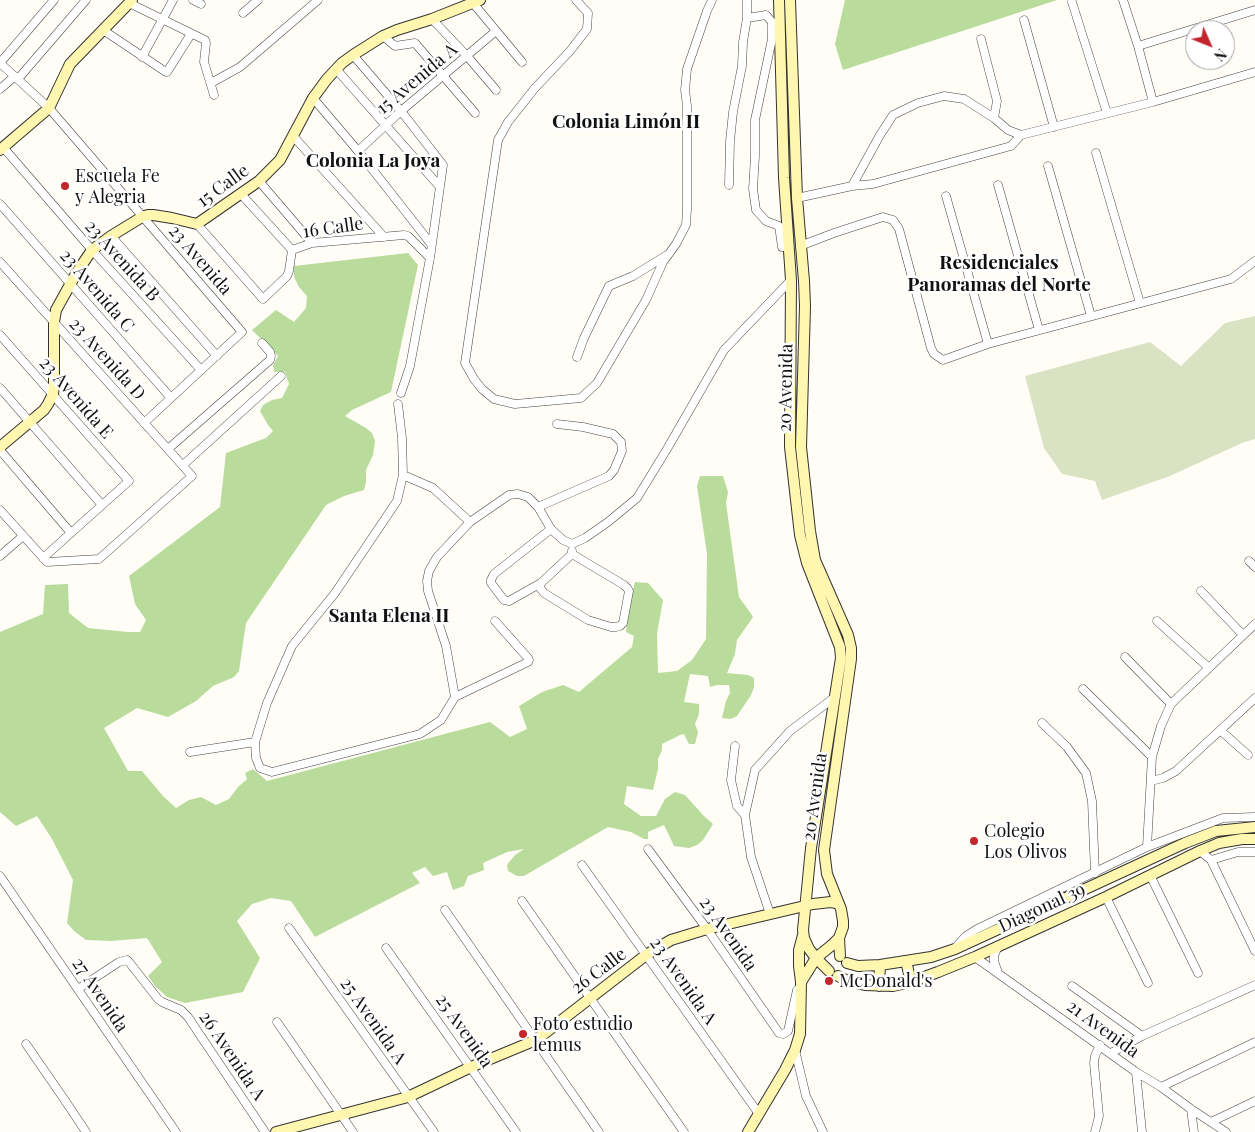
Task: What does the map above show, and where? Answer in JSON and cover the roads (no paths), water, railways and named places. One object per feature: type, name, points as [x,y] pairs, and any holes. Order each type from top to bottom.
[{"type":"main road","name":"20 Avenida","points":[[778,0],[784,178],[791,280],[790,446],[800,535],[807,563],[840,647],[841,658],[811,848],[804,906],[803,934],[809,949],[816,958],[834,973]]},
{"type":"main road","name":"20 Avenida","points":[[790,0],[796,198],[805,306],[801,447],[815,560],[848,635],[851,648],[824,850],[827,874],[842,909],[843,921],[839,938],[844,960]]},
{"type":"main road","name":"15 Calle","points":[[142,217],[153,215],[197,224],[259,181],[280,160],[313,98],[336,69],[353,55],[383,36],[477,1]]},
{"type":"main road","points":[[1,149],[49,108],[70,64],[131,2]]},
{"type":"main road","points":[[0,449],[44,410],[53,394],[54,322],[56,310],[70,284],[92,250],[142,217]]},
{"type":"main road","name":"Diagonal 39","points":[[844,960],[858,966],[880,965],[931,957],[955,949],[1185,843],[1216,831],[1255,826]]},
{"type":"main road","name":"Diagonal 39","points":[[834,973],[856,983],[879,986],[893,986],[911,982],[975,957],[1219,843],[1255,839]]},
{"type":"main road","name":"26 Calle","points":[[276,1132],[408,1096],[536,1040],[646,956],[671,940],[707,929],[822,902],[839,904]]},
{"type":"main road","points":[[748,1132],[795,1050],[800,1034],[801,982],[799,950],[803,934]]},
{"type":"main road","points":[[801,982],[816,958],[839,938]]},
{"type":"main road","points":[[906,961],[911,982]]},
{"type":"main road","points":[[879,986],[880,965]]},
{"type":"street","points":[[0,63],[54,0]]},
{"type":"street","points":[[0,89],[17,78],[86,0]]},
{"type":"street","points":[[142,57],[173,0]]},
{"type":"street","points":[[193,0],[201,4]]},
{"type":"street","points":[[243,13],[258,0]]},
{"type":"street","points":[[211,83],[240,66],[318,0]]},
{"type":"street","points":[[576,0],[588,13],[587,29],[508,122],[498,140],[465,363],[482,389],[494,399],[514,404],[581,398],[596,383],[646,300],[663,262],[676,244],[686,225],[687,106],[685,90],[687,69],[712,0]]},
{"type":"street","points":[[729,185],[730,141],[733,112],[742,66],[746,0]]},
{"type":"street","points":[[1124,0],[1153,102]]},
{"type":"street","points":[[477,1],[496,31],[522,62]]},
{"type":"street","points":[[131,2],[206,41],[203,59],[214,95]]},
{"type":"street","points":[[1072,2],[1107,113]]},
{"type":"street","points":[[1138,46],[1255,10]]},
{"type":"street","name":"20 Avenida","points":[[746,18],[766,15],[772,22],[772,39],[755,120],[753,189],[756,210],[766,221],[778,226],[782,247],[788,247]]},
{"type":"street","points":[[432,19],[496,90]]},
{"type":"street","points":[[1024,20],[1054,127]]},
{"type":"street","points":[[103,30],[167,72],[190,34]]},
{"type":"street","name":"15 Avenida A","points":[[358,150],[496,31]]},
{"type":"street","points":[[383,36],[395,46],[415,43],[474,113]]},
{"type":"street","points":[[981,39],[997,101],[994,118]]},
{"type":"street","points":[[353,55],[401,111],[442,162],[444,168],[410,366],[402,393]]},
{"type":"street","name":"23 Avenida","points":[[0,63],[49,108],[242,330],[241,334],[217,356]]},
{"type":"street","points":[[336,69],[440,188]]},
{"type":"street","points":[[796,198],[852,186],[872,184],[1011,146],[1021,135],[1153,102],[1255,72]]},
{"type":"street","points":[[852,186],[880,135],[894,115],[918,102],[944,96],[964,99],[994,118],[1008,130],[1021,135]]},
{"type":"street","points":[[313,98],[358,150],[431,244]]},
{"type":"street","points":[[293,136],[384,237]]},
{"type":"street","name":"23 Avenida B","points":[[1,149],[201,370]]},
{"type":"street","points":[[1096,153],[1140,303]]},
{"type":"street","points":[[1048,166],[1091,316]]},
{"type":"street","points":[[259,181],[312,243]]},
{"type":"street","points":[[998,185],[1039,330]]},
{"type":"street","points":[[241,194],[292,250]]},
{"type":"street","points":[[946,196],[988,344]]},
{"type":"street","name":"23 Avenida C","points":[[0,204],[171,398]]},
{"type":"street","points":[[800,246],[883,217],[893,220],[898,229],[931,348],[934,354],[943,360],[988,344],[1231,279],[1255,261]]},
{"type":"street","name":"16 Calle","points":[[197,224],[262,298],[287,276],[292,250],[312,243],[406,235],[430,258]]},
{"type":"street","points":[[111,236],[217,356],[144,423]]},
{"type":"street","points":[[577,357],[608,286],[633,276],[669,254]]},
{"type":"street","name":"23 Avenida D","points":[[0,262],[192,476],[99,559],[45,560]]},
{"type":"street","points":[[456,697],[446,646],[428,591],[429,571],[437,557],[470,522],[509,495],[518,494],[528,497],[538,507],[551,529],[563,540],[572,544],[585,538],[608,522],[637,498],[724,350],[791,280]]},
{"type":"street","name":"23 Avenida E","points":[[0,334],[129,481],[102,505]]},
{"type":"street","points":[[168,449],[270,360],[270,352],[262,343]]},
{"type":"street","points":[[183,465],[282,376]]},
{"type":"street","points":[[0,388],[102,505],[45,560],[0,510]]},
{"type":"street","points":[[398,404],[402,438],[403,475],[397,501],[335,593],[292,646],[267,703],[256,742],[256,758],[260,768],[272,772],[420,734],[440,720],[456,697],[528,662],[529,660],[494,621]]},
{"type":"street","points":[[538,507],[609,476],[614,470],[622,451],[621,442],[613,434],[583,427],[557,424]]},
{"type":"street","points":[[0,449],[71,533]]},
{"type":"street","points":[[403,475],[433,488],[470,522]]},
{"type":"street","points":[[551,529],[494,574],[491,583],[504,600],[509,602],[541,583],[572,554],[572,544]]},
{"type":"street","points":[[0,556],[23,536]]},
{"type":"street","points":[[541,583],[540,588],[544,593],[588,620],[611,627],[620,626],[623,623],[629,591],[627,588],[572,554]]},
{"type":"street","points":[[1249,561],[1255,567]]},
{"type":"street","points":[[1201,591],[1243,635]]},
{"type":"street","points":[[1157,620],[1209,668]]},
{"type":"street","points":[[1147,847],[1152,757],[1161,726],[1171,704],[1255,624]]},
{"type":"street","points":[[1125,657],[1171,704]]},
{"type":"street","points":[[1083,689],[1152,757]]},
{"type":"street","points":[[770,914],[751,857],[745,816],[755,770],[790,731],[835,697]]},
{"type":"street","points":[[1151,782],[1176,771],[1255,698]]},
{"type":"street","points":[[1042,723],[1067,747],[1086,773],[1092,801],[1094,873]]},
{"type":"street","points":[[1220,730],[1248,755]]},
{"type":"street","points":[[190,752],[256,742]]},
{"type":"street","points":[[735,746],[731,780],[737,806],[745,816]]},
{"type":"street","points":[[955,949],[971,932],[1147,847],[1223,818],[1255,817]]},
{"type":"street","name":"23 Avenida","points":[[648,849],[707,929],[778,1032],[783,1034],[788,1031],[797,990],[801,982]]},
{"type":"street","points":[[1200,851],[1211,860],[1255,951]]},
{"type":"street","points":[[1211,860],[1238,852],[1255,852]]},
{"type":"street","name":"23 Avenida A","points":[[582,865],[759,1114]]},
{"type":"street","points":[[1150,875],[1198,974]]},
{"type":"street","name":"27 Avenida","points":[[0,876],[176,1132]]},
{"type":"street","points":[[1106,897],[1148,983]]},
{"type":"street","points":[[522,901],[684,1132]]},
{"type":"street","points":[[445,910],[599,1132]]},
{"type":"street","name":"25 Avenida A","points":[[289,928],[434,1132]]},
{"type":"street","points":[[998,946],[994,961],[998,973]]},
{"type":"street","name":"25 Avenida","points":[[386,948],[516,1132]]},
{"type":"street","name":"21 Avenida","points":[[975,957],[1136,1072],[1226,1132]]},
{"type":"street","name":"26 Avenida A","points":[[78,989],[119,962],[126,960],[129,962],[158,999],[181,1010],[188,1017],[265,1132]]},
{"type":"street","points":[[1111,1053],[1142,1036],[1255,985]]},
{"type":"street","points":[[1072,986],[1142,1036]]},
{"type":"street","points":[[277,1022],[353,1132]]},
{"type":"street","points":[[1161,1087],[1255,1042]]},
{"type":"street","points":[[26,1044],[86,1132]]},
{"type":"street","points":[[1095,1132],[1099,1116],[1094,1063],[1100,1045]]},
{"type":"street","points":[[795,1050],[806,1096],[824,1132]]},
{"type":"street","points":[[1136,1072],[1142,1132]]},
{"type":"street","points":[[1211,1122],[1255,1101]]},
{"type":"street","points":[[1191,1109],[1194,1132]]},
{"type":"place","name":"Escuela Fe y Alegria","points":[[65,186]]},
{"type":"place","name":"Colegio Los Olivos","points":[[974,841]]},
{"type":"place","name":"McDonald's","points":[[829,981]]},
{"type":"place","name":"Foto estudio lemus","points":[[523,1034]]},
{"type":"district","name":"Colonia Limón II","points":[[626,122]]},
{"type":"district","name":"Colonia La Joya","points":[[373,161]]},
{"type":"district","name":"Residenciales Panoramas del Norte","points":[[999,274]]},
{"type":"district","name":"Santa Elena II","points":[[389,616]]}]
